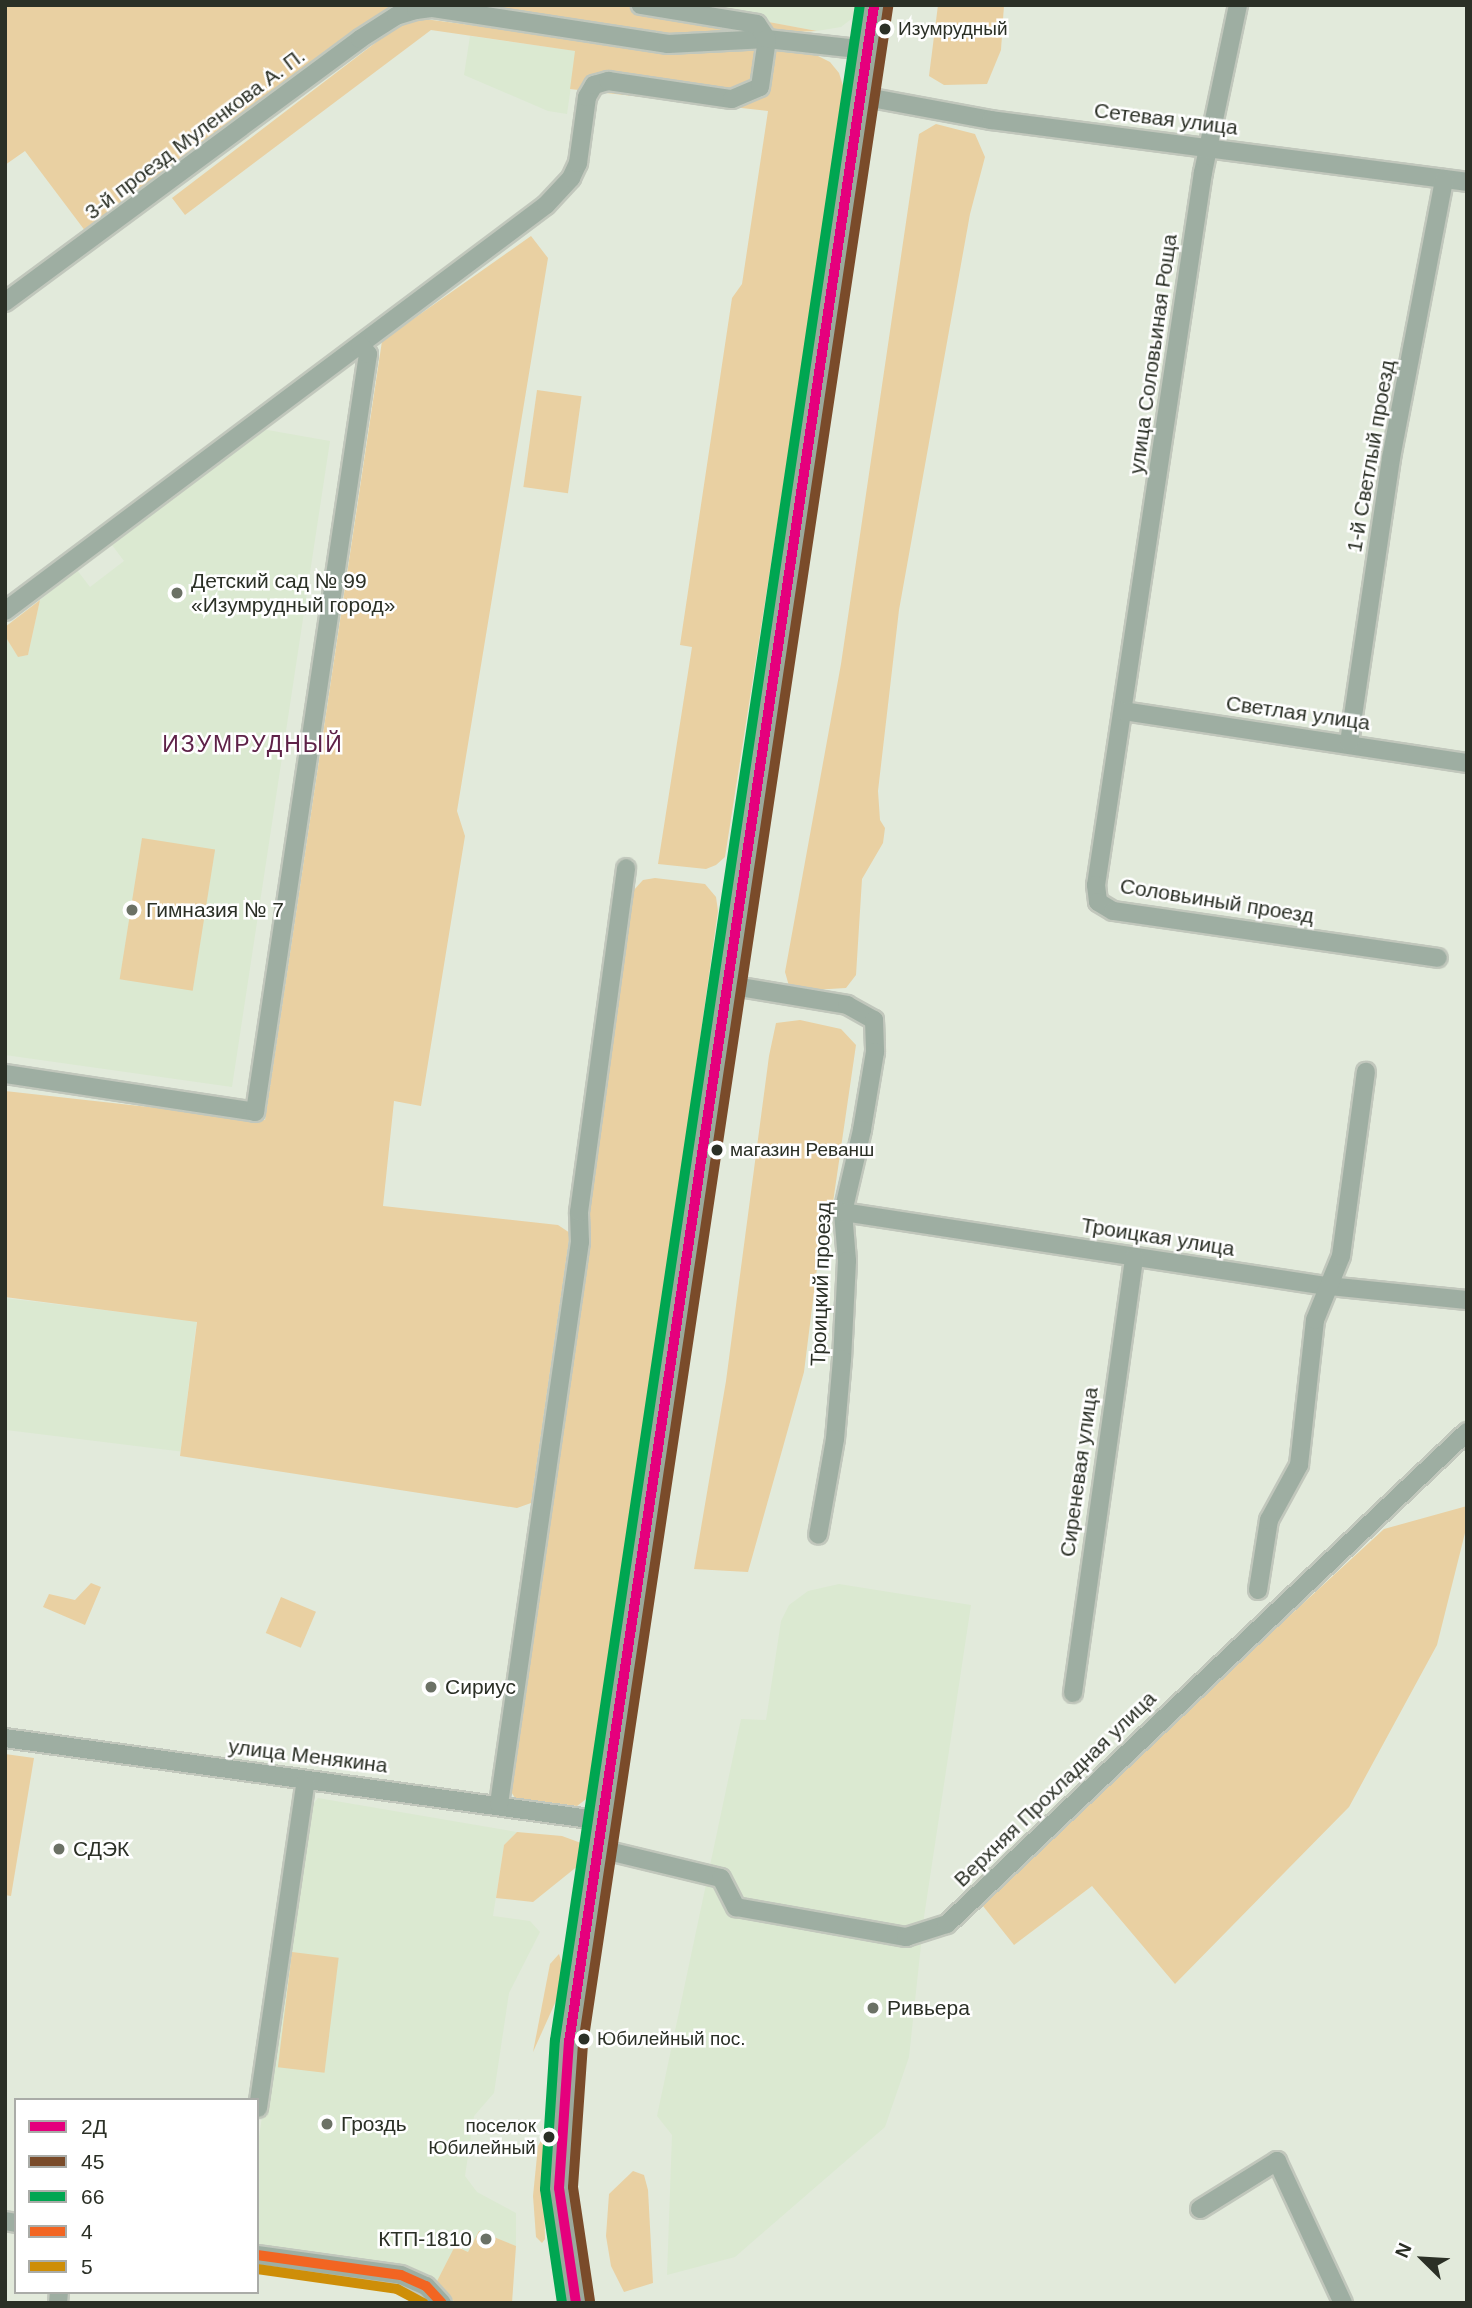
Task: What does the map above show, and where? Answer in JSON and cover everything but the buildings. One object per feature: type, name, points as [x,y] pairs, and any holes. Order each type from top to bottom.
[{"type":"main road","points":[[576,2303],[561,2226],[559,2154],[569,2042],[874,5]]},
{"type":"street","points":[[5,611],[360,345],[560,191],[578,163],[587,97],[594,85],[608,81],[744,97],[760,87],[767,39],[757,24],[640,5]]},
{"type":"street","name":"улица Соловьиная Роща","points":[[1123,711],[1203,172],[1212,147],[1238,5]]},
{"type":"street","name":"3-й проезд Муленкова А. П.","points":[[5,302],[360,39],[396,16],[433,8],[668,44],[767,39]]},
{"type":"street","points":[[767,39],[867,50]]},
{"type":"street","name":"Сетевая улица","points":[[861,96],[991,120],[1467,182]]},
{"type":"street","name":"1-й Светлый проезд","points":[[1349,743],[1391,458],[1444,179]]},
{"type":"street","points":[[5,1074],[255,1112],[368,354],[360,345]]},
{"type":"street","name":"Светлая улица","points":[[1123,711],[1349,743],[1467,763]]},
{"type":"street","name":"Соловьиный проезд","points":[[1123,711],[1096,886],[1098,902],[1112,911],[1438,958]]},
{"type":"street","points":[[499,1804],[580,1242],[579,1212],[626,868]]},
{"type":"street","name":"Троицкий проезд","points":[[728,985],[847,1005],[874,1020],[875,1052],[862,1130],[843,1212],[847,1261],[838,1399],[818,1535]]},
{"type":"street","points":[[1258,1590],[1269,1520],[1299,1465],[1315,1320],[1341,1256],[1366,1072]]},
{"type":"street","name":"Троицкая улица","points":[[843,1212],[1329,1286],[1467,1300]]},
{"type":"street","name":"Сиреневая улица","points":[[1073,1693],[1134,1257]]},
{"type":"street","name":"Верхняя Прохладная улица","points":[[602,1835],[721,1878],[736,1907],[906,1937],[947,1924],[1467,1432]]},
{"type":"street","name":"улица Менякина","points":[[5,1738],[499,1804],[602,1835]]},
{"type":"street","points":[[259,2101],[306,1780]]},
{"type":"street","points":[[1200,2209],[1277,2161],[1343,2303]]},
{"type":"street","points":[[259,2255],[401,2275],[426,2286],[442,2303]]},
{"type":"shaded area","points":[[5,5],[412,5],[89,236],[25,151],[5,165]]},
{"type":"shaded area","points":[[447,5],[676,5],[817,31],[666,37]]},
{"type":"shaded area","points":[[676,5],[856,5],[854,17],[841,27],[817,31]]},
{"type":"shaded area","points":[[938,5],[1004,5],[1001,50],[987,84],[944,85],[929,76]]},
{"type":"shaded area","points":[[417,18],[667,51],[779,48],[812,53],[830,62],[839,73],[845,92],[725,857],[706,869],[658,864],[692,647],[680,645],[732,298],[742,284],[768,111],[570,89],[575,51],[431,30],[185,215],[172,198],[400,24]]},
{"type":"shaded area","points":[[470,36],[576,51],[567,114],[548,111],[464,75]]},
{"type":"shaded area","points":[[936,124],[975,134],[985,157],[970,214],[899,610],[878,791],[880,820],[885,828],[883,843],[862,879],[856,975],[846,988],[812,990],[789,986],[785,972],[841,664],[919,134]]},
{"type":"shaded area","points":[[531,236],[548,258],[457,811],[465,836],[421,1106],[394,1101],[383,1206],[558,1225],[570,1233],[531,1503],[517,1508],[180,1456],[197,1322],[5,1297],[5,1091],[265,1120],[382,341]]},
{"type":"shaded area","points":[[537,390],[582,396],[568,493],[523,487]]},
{"type":"shaded area","points":[[262,429],[330,441],[232,1087],[5,1055],[5,636],[18,657],[28,655],[40,600],[77,570],[90,587],[124,561],[112,545]]},
{"type":"shaded area","points":[[40,600],[28,655],[18,657],[5,636],[5,627]]},
{"type":"shaded area","points":[[142,838],[215,850],[193,991],[120,979]]},
{"type":"shaded area","points":[[655,878],[705,884],[716,897],[718,911],[594,1793],[577,1806],[515,1798],[508,1787],[633,891],[643,880]]},
{"type":"shaded area","points":[[800,1020],[841,1029],[856,1045],[831,1216],[818,1260],[804,1372],[748,1572],[694,1569],[726,1381],[769,1056],[776,1023]]},
{"type":"shaded area","points":[[5,1298],[197,1322],[181,1452],[5,1430]]},
{"type":"shaded area","points":[[1467,1506],[1467,1525],[1437,1645],[1349,1807],[1175,1984],[1092,1886],[1014,1945],[979,1901],[1384,1529]]},
{"type":"shaded area","points":[[91,1583],[101,1587],[85,1625],[43,1607],[49,1594],[75,1600]]},
{"type":"shaded area","points":[[839,1584],[971,1605],[924,1917],[909,2057],[885,2127],[735,2257],[667,2275],[672,2135],[657,2116],[741,1719],[766,1720],[781,1621],[789,1605],[808,1591]]},
{"type":"shaded area","points":[[281,1597],[316,1612],[301,1648],[266,1633]]},
{"type":"shaded area","points":[[5,1754],[34,1758],[11,1896],[5,1895]]},
{"type":"shaded area","points":[[318,1798],[517,1832],[504,1845],[493,1916],[530,1921],[540,1932],[509,1993],[494,2093],[474,2116],[465,2176],[477,2192],[516,2213],[516,2246],[479,2231],[468,2252],[455,2247],[435,2285],[259,2248],[259,2137],[309,1809]]},
{"type":"shaded area","points":[[517,1832],[562,1836],[581,1843],[579,1865],[533,1902],[496,1898],[504,1845]]},
{"type":"shaded area","points":[[292,1952],[339,1958],[325,2073],[278,2067]]},
{"type":"shaded area","points":[[559,1954],[565,1973],[560,1992],[533,2052],[550,1964]]},
{"type":"shaded area","points":[[543,2137],[545,2239],[542,2243],[536,2237],[533,2196],[538,2146]]},
{"type":"shaded area","points":[[633,2171],[644,2175],[648,2190],[653,2283],[624,2292],[611,2266],[606,2236],[609,2194]]},
{"type":"shaded area","points":[[479,2231],[516,2246],[512,2303],[456,2303],[435,2285],[455,2246],[468,2252]]},
{"type":"transit line","name":"66","points":[[562,2303],[545,2189],[555,2040],[860,5]]},
{"type":"transit line","name":"2Д","points":[[576,2303],[559,2188],[569,2042],[874,5]]},
{"type":"transit line","name":"45","points":[[590,2301],[573,2187],[583,2044],[888,7]]},
{"type":"transit line","name":"4","points":[[259,2255],[401,2275],[426,2286],[442,2303]]},
{"type":"transit line","name":"5","points":[[259,2269],[397,2289],[423,2303]]},
{"type":"place","name":"Изумрудный","points":[[885,29]]},
{"type":"place","name":"Детский сад № 99 «Изумрудный город»","points":[[177,593]]},
{"type":"place","name":"Гимназия № 7","points":[[132,910]]},
{"type":"place","name":"магазин Реванш","points":[[717,1150]]},
{"type":"place","name":"Сириус","points":[[431,1687]]},
{"type":"place","name":"СДЭК","points":[[59,1849]]},
{"type":"place","name":"Ривьера","points":[[873,2008]]},
{"type":"place","name":"Юбилейный пос.","points":[[584,2039]]},
{"type":"place","name":"Гроздь","points":[[327,2124]]},
{"type":"place","name":"поселок Юбилейный","points":[[549,2137]]},
{"type":"place","name":"КТП-1810","points":[[486,2239]]},
{"type":"district","name":"ИЗУМРУДНЫЙ","points":[[253,744]]}]
